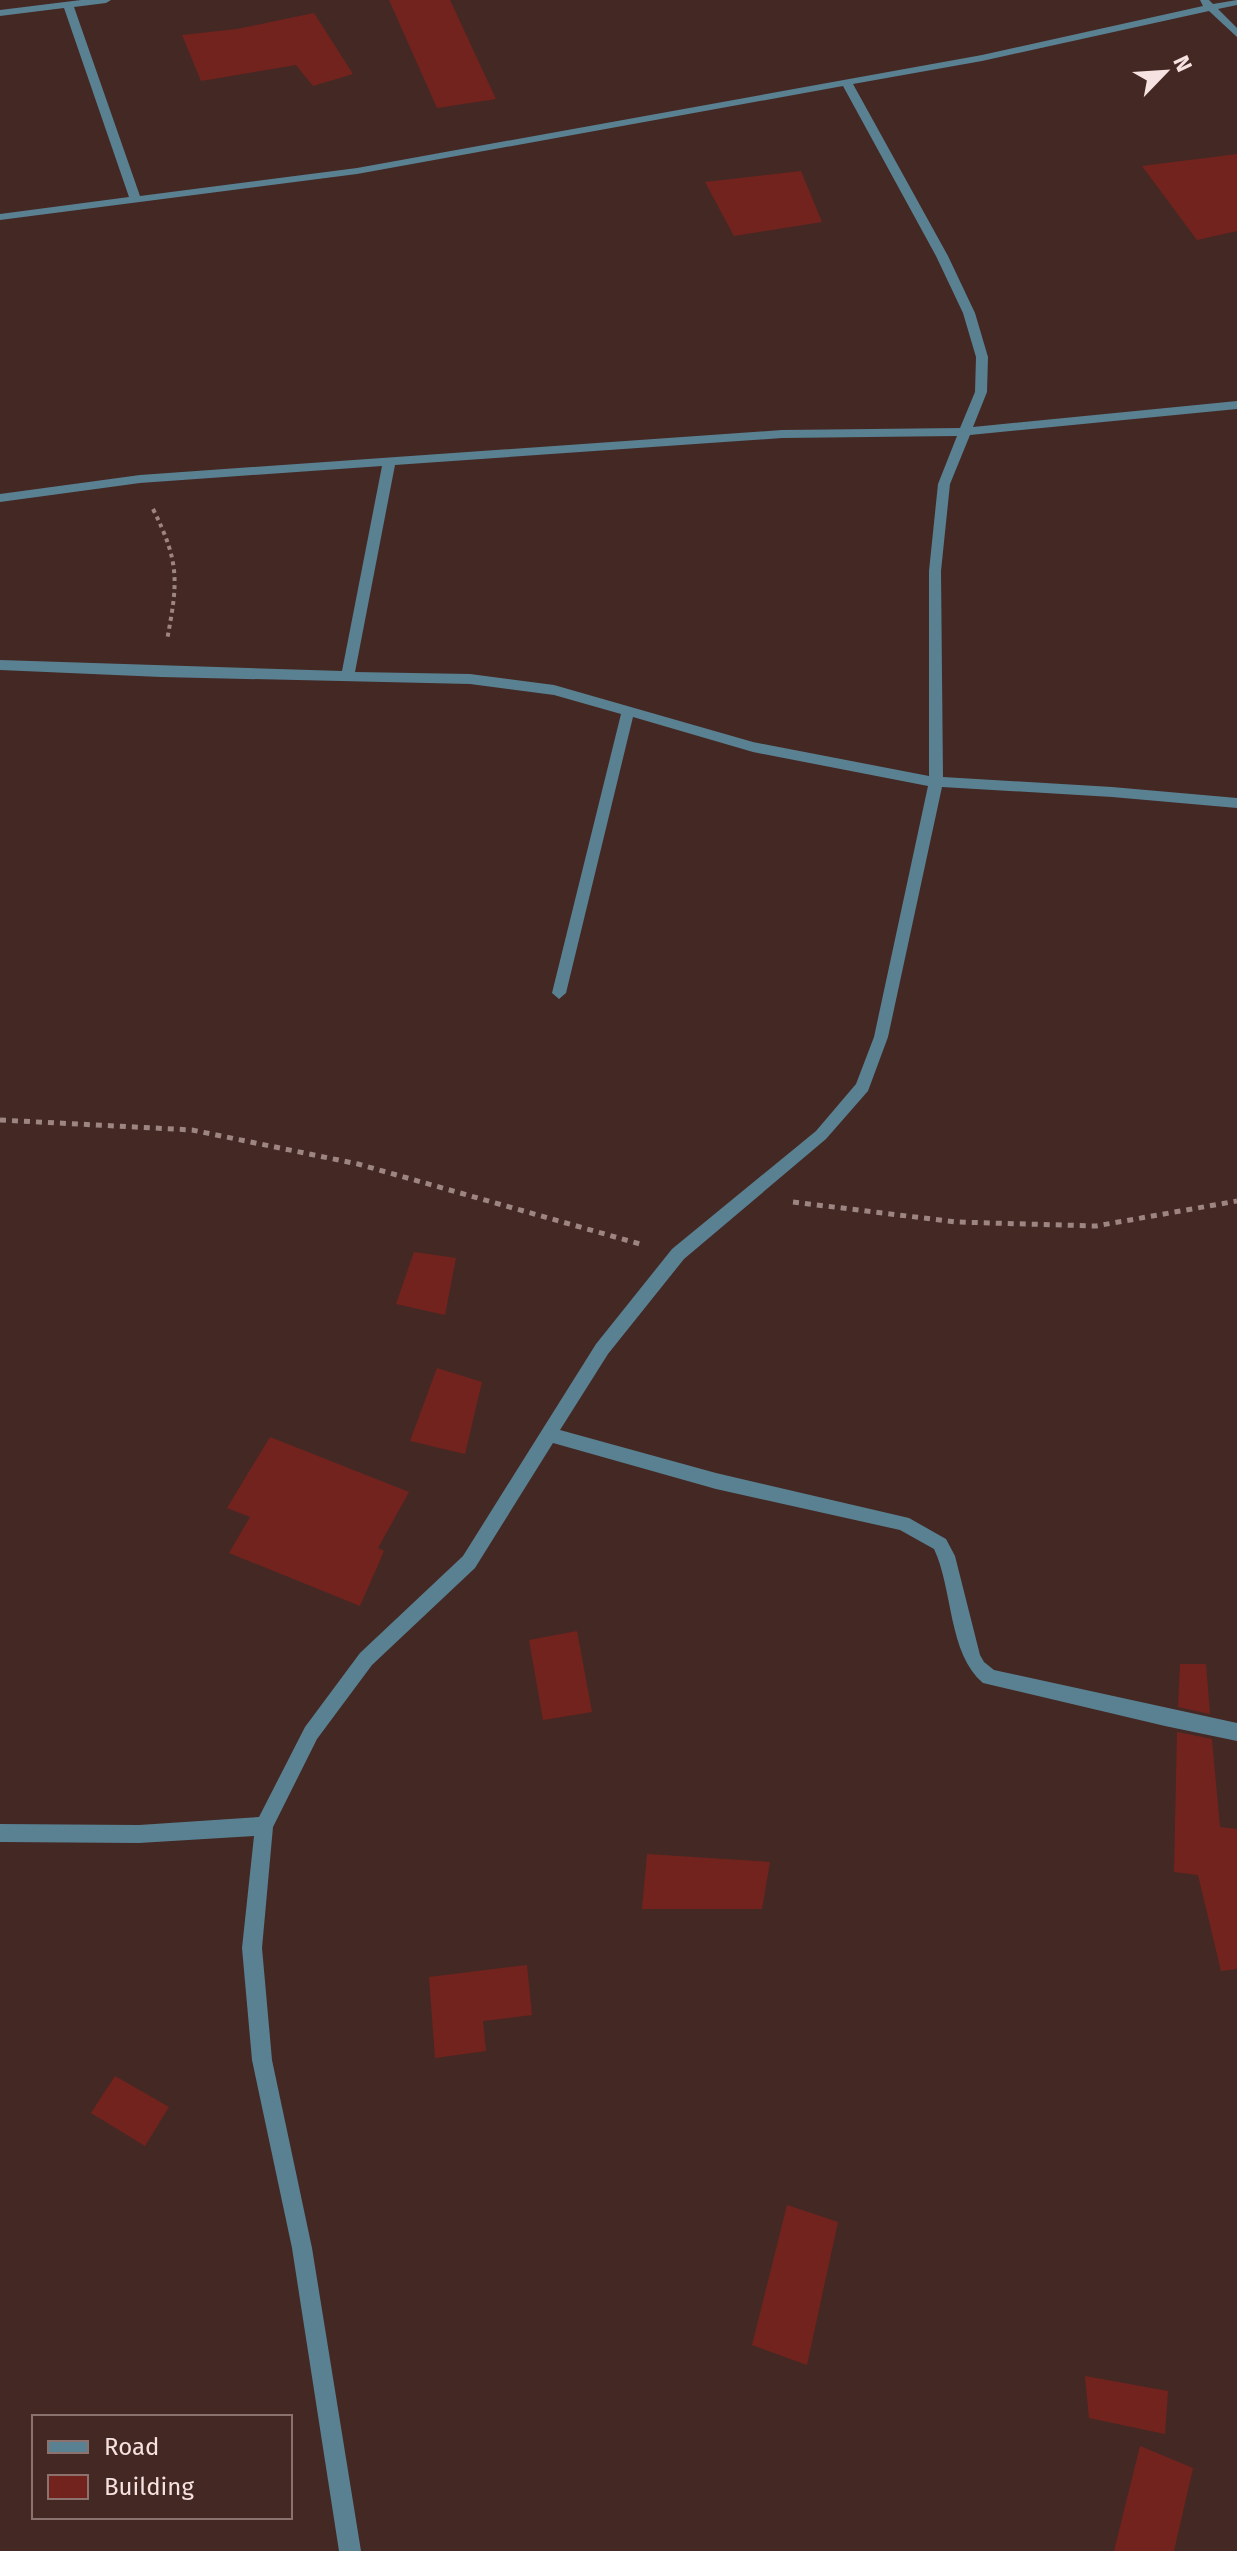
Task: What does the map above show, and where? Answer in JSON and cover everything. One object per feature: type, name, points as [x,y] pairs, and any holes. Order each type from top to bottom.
[{"type":"street","points":[[0,13],[106,0]]},
{"type":"street","points":[[0,217],[357,171],[847,83],[1073,39],[1207,4],[1237,2]]},
{"type":"street","points":[[1207,4],[1237,34]]},
{"type":"street","points":[[68,5],[136,200]]},
{"type":"street","points":[[350,2551],[302,2248],[262,2060],[252,1948],[264,1826],[311,1733],[366,1659],[469,1562],[602,1349],[678,1254],[821,1135],[863,1087],[881,1037],[936,782],[935,571],[944,484],[981,392],[982,357],[969,313],[908,190],[847,83]]},
{"type":"street","points":[[0,498],[140,479],[782,434],[963,432],[1237,405]]},
{"type":"street","points":[[348,675],[389,463]]},
{"type":"street","points":[[0,665],[470,679],[540,688],[753,747],[936,782],[1237,803]]},
{"type":"street","points":[[559,993],[628,711]]},
{"type":"street","points":[[548,1434],[716,1481],[903,1523],[940,1544],[946,1556],[972,1656],[978,1668],[989,1677],[1237,1732]]},
{"type":"street","points":[[0,1833],[139,1834],[264,1826]]},
{"type":"path","points":[[140,479],[174,549],[179,576],[161,672]]},
{"type":"path","points":[[0,1120],[192,1130],[358,1164],[678,1254]]},
{"type":"path","points":[[749,1197],[956,1222],[1096,1226],[1237,1201]]},
{"type":"building","points":[[389,0],[450,0],[496,99],[437,108]]},
{"type":"building","points":[[314,13],[353,74],[313,86],[296,65],[201,81],[182,35],[237,29]]},
{"type":"building","points":[[1237,154],[1237,231],[1197,240],[1142,166]]},
{"type":"building","points":[[801,171],[822,222],[734,236],[705,182]]},
{"type":"building","points":[[414,1252],[456,1258],[445,1315],[396,1304]]},
{"type":"building","points":[[437,1368],[482,1382],[465,1454],[410,1441]]},
{"type":"building","points":[[270,1437],[409,1492],[378,1548],[384,1551],[360,1606],[229,1553],[250,1517],[227,1508]]},
{"type":"building","points":[[577,1631],[592,1712],[543,1720],[529,1640]]},
{"type":"building","points":[[1180,1664],[1206,1664],[1210,1714],[1178,1707]]},
{"type":"building","points":[[1177,1732],[1212,1739],[1220,1827],[1237,1829],[1237,1969],[1221,1971],[1198,1875],[1174,1872]]},
{"type":"building","points":[[647,1854],[770,1862],[762,1909],[642,1909]]},
{"type":"building","points":[[527,1965],[532,2015],[483,2021],[486,2051],[435,2058],[429,1977]]},
{"type":"building","points":[[115,2076],[169,2107],[145,2146],[91,2113]]},
{"type":"building","points":[[787,2205],[838,2222],[807,2365],[752,2345]]},
{"type":"building","points":[[1085,2376],[1168,2391],[1165,2434],[1089,2418]]},
{"type":"building","points":[[1140,2446],[1193,2468],[1174,2551],[1114,2551]]}]
